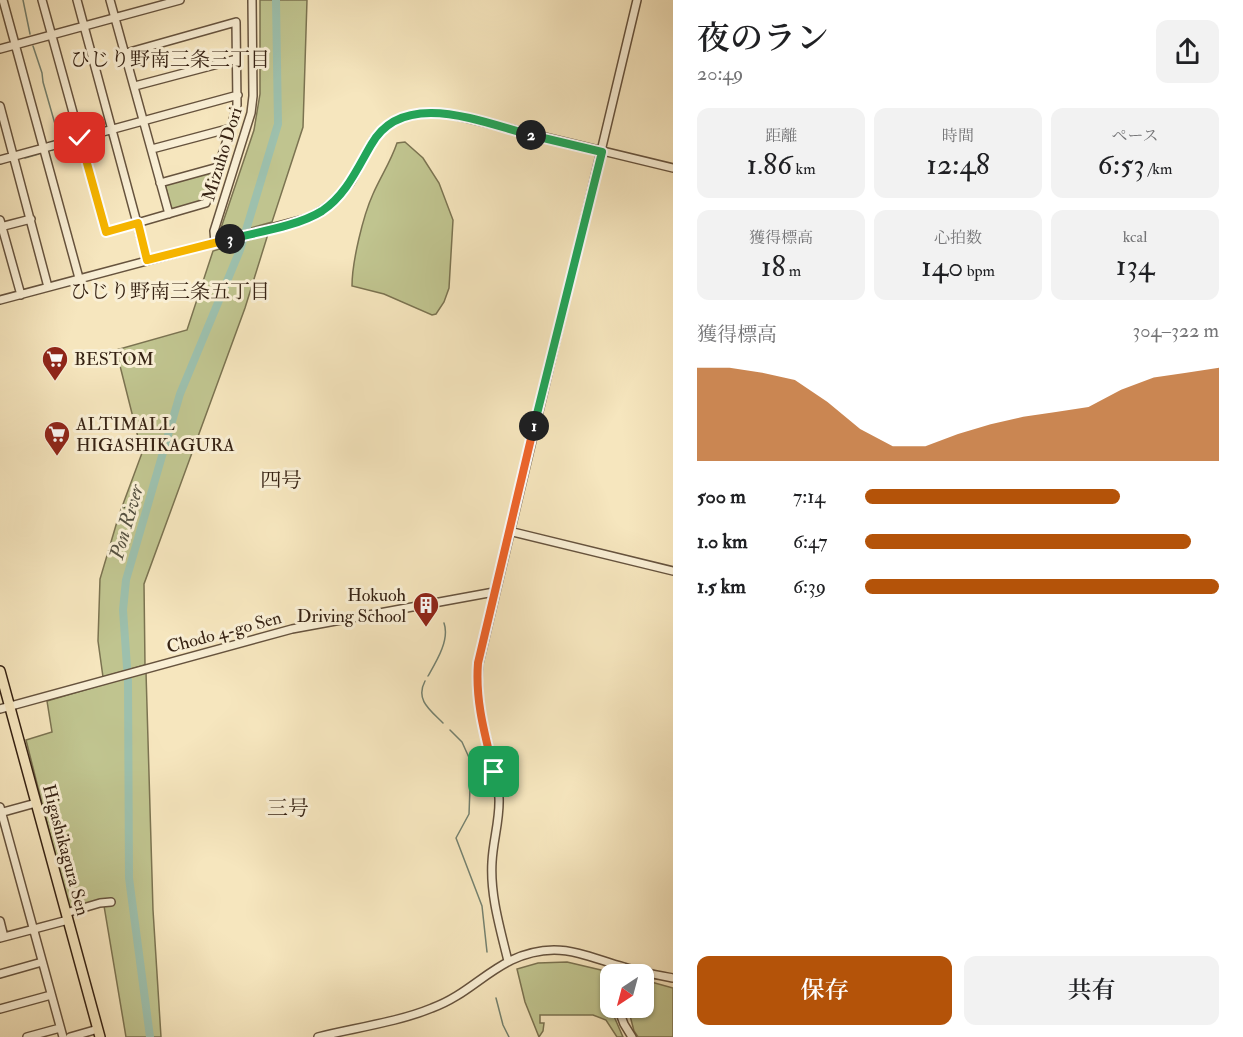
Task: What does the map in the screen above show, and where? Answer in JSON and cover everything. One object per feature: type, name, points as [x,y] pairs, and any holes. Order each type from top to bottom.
[{"type":"main road","name":"Higashikagura Sen","points":[[0,671],[5,707],[36,803],[99,1033]]},
{"type":"street","points":[[3,0],[79,278]]},
{"type":"street","points":[[42,0],[106,232],[206,203],[231,128],[238,95],[236,22],[126,53]]},
{"type":"street","points":[[77,0],[147,260]]},
{"type":"street","points":[[110,0],[169,214]]},
{"type":"street","points":[[143,0],[146,9]]},
{"type":"street","points":[[0,49],[176,0]]},
{"type":"street","name":"Mizuho Dori","points":[[214,243],[214,231],[251,113],[253,96],[252,0]]},
{"type":"street","points":[[508,961],[492,879],[499,797],[480,717],[476,684],[478,663],[637,0]]},
{"type":"street","points":[[135,86],[237,59]]},
{"type":"street","points":[[0,160],[238,95]]},
{"type":"street","points":[[0,106],[48,287]]},
{"type":"street","points":[[0,300],[308,218],[322,211],[337,199],[349,184],[375,139],[387,126],[405,116],[421,112],[441,112],[673,168]]},
{"type":"street","points":[[152,149],[231,128]]},
{"type":"street","points":[[160,183],[218,167]]},
{"type":"street","points":[[21,295],[1,225],[30,219]]},
{"type":"street","points":[[509,531],[673,571]]},
{"type":"street","name":"Chodo 4-go Sen","points":[[5,707],[292,629],[494,592]]},
{"type":"street","points":[[36,803],[0,811],[63,1037]]},
{"type":"street","points":[[0,921],[2,938],[33,929],[100,903],[111,902]]},
{"type":"street","points":[[318,1037],[431,1009],[449,1001],[495,967],[508,961],[552,950],[576,952],[608,964]]},
{"type":"street","points":[[0,974],[42,962]]},
{"type":"street","points":[[654,975],[673,978]]},
{"type":"street","points":[[0,1009],[51,995]]},
{"type":"street","points":[[622,1018],[632,1037]]},
{"type":"street","points":[[27,1037],[60,1028]]},
{"type":"street","points":[[70,1037],[99,1033]]},
{"type":"green space","points":[[260,0],[307,0],[303,127],[272,222],[218,237],[254,130],[260,94]]},
{"type":"green space","points":[[405,142],[423,158],[439,183],[453,220],[449,288],[444,302],[436,314],[432,315],[384,294],[352,286],[356,252],[369,203],[397,143]]},
{"type":"green space","points":[[209,172],[212,175],[202,202],[175,211],[171,208],[165,184]]},
{"type":"green space","points":[[268,234],[245,308],[144,584],[145,665],[103,677],[98,641],[100,579],[119,515],[142,453],[116,350],[187,330],[213,251]]},
{"type":"green space","points":[[146,672],[153,910],[161,1037],[126,1037],[103,900],[69,910],[26,740],[52,732],[47,701]]},
{"type":"green space","points":[[567,962],[600,970],[600,1018],[593,1015],[540,1015],[540,1023],[544,1023],[539,1037],[525,1002],[517,969],[538,963]]},
{"type":"green space","points":[[654,983],[673,988],[673,1037],[638,1037],[631,1018],[654,1018]]},
{"type":"green space","points":[[601,1018],[615,1018],[623,1037],[617,1037],[606,1020]]},
{"type":"waterway","points":[[23,0],[30,34]]},
{"type":"waterway","name":"Pon River","points":[[150,1037],[129,878],[128,681],[123,610],[126,580],[180,394],[240,250],[278,124],[276,0]]},
{"type":"waterway","points":[[33,46],[59,138]]},
{"type":"waterway","points":[[52,150],[60,147]]},
{"type":"waterway","points":[[25,158],[39,154]]},
{"type":"waterway","points":[[0,164],[4,163]]},
{"type":"waterway","points":[[428,676],[444,644],[444,623]]},
{"type":"waterway","points":[[425,681],[422,688],[425,704],[443,723]]},
{"type":"waterway","points":[[450,730],[462,742],[471,762],[469,814],[456,838],[482,906],[487,952]]},
{"type":"waterway","points":[[496,998],[503,1025],[509,1037]]},
{"type":"place","name":"BESTOM","points":[[55,382]]},
{"type":"place","name":"ALTIMALL HIGASHIKAGURA","points":[[57,457]]},
{"type":"place","name":"Hokuoh Driving School","points":[[426,628]]},
{"type":"district","name":"ひじり野南三条三丁目","points":[[170,59]]},
{"type":"district","name":"ひじり野南三条五丁目","points":[[170,291]]},
{"type":"district","name":"四号","points":[[281,480]]},
{"type":"district","name":"三号","points":[[288,808]]},
{"type":"route","points":[[80,138],[106,232],[138,223],[147,260],[308,218],[322,211],[337,199],[349,184],[375,139],[387,126],[405,116],[421,112],[441,112],[602,152],[478,663],[476,684],[480,717],[494,772]]}]
